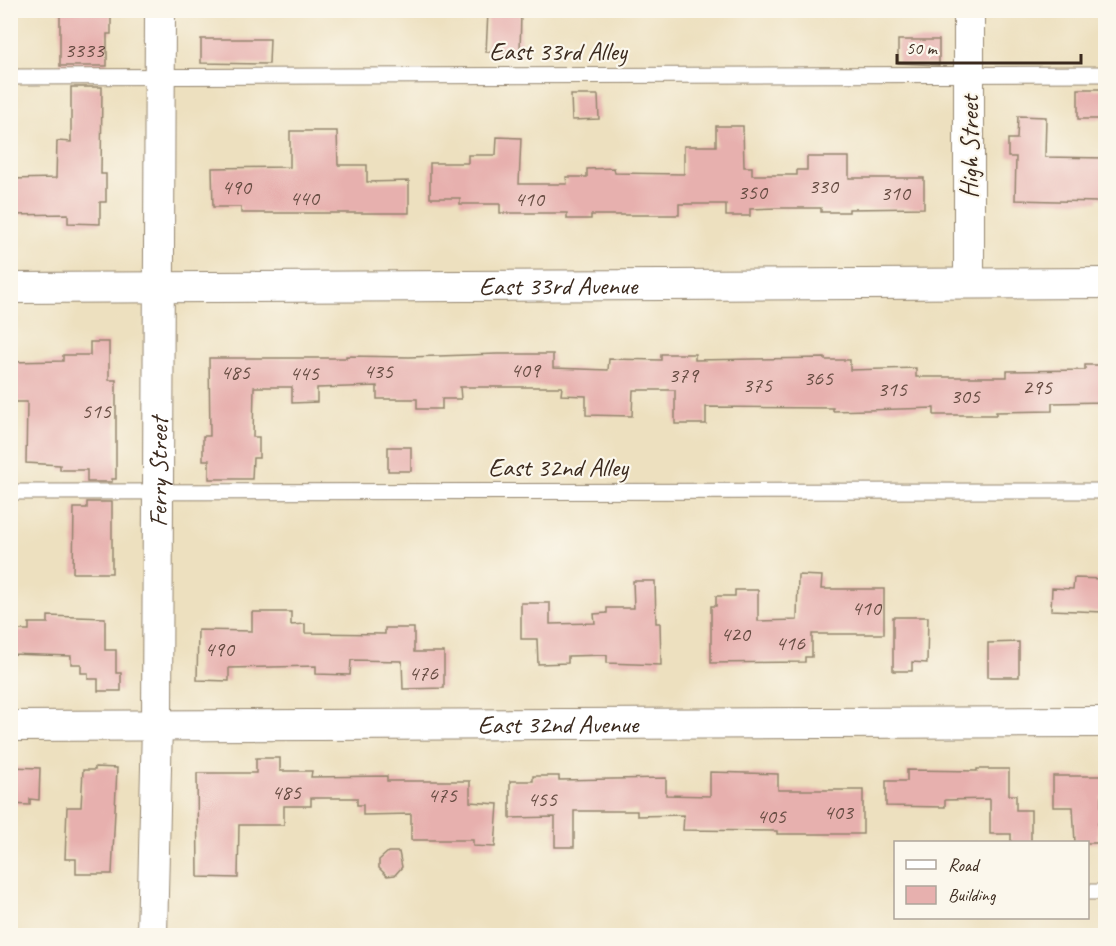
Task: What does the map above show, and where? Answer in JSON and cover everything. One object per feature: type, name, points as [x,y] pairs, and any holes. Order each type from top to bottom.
[{"type":"street","name":"Ferry Street","points":[[152,936],[157,725],[160,10]]},
{"type":"street","name":"High Street","points":[[969,10],[969,283]]},
{"type":"street","name":"East 33rd Avenue","points":[[10,288],[1106,283]]},
{"type":"street","name":"East 32nd Avenue","points":[[10,726],[1106,722]]},
{"type":"lane","name":"East 33rd Alley","points":[[10,77],[1106,74]]},
{"type":"lane","name":"East 32nd Alley","points":[[10,492],[1106,491]]},
{"type":"lane","points":[[1089,892],[1106,892]]},
{"type":"building","points":[[60,10],[111,10],[111,34],[107,34],[107,66],[60,66]]},
{"type":"building","points":[[488,12],[521,13],[520,53],[486,52]]},
{"type":"building","points":[[201,39],[270,39],[269,64],[201,63]]},
{"type":"building","points":[[898,40],[939,40],[939,65],[898,63]]},
{"type":"building","points":[[71,87],[102,87],[101,174],[106,174],[106,202],[100,202],[100,224],[68,223],[68,214],[10,215],[10,179],[56,178],[57,141],[71,142]]},
{"type":"building","points":[[1078,89],[1106,89],[1106,119],[1078,119]]},
{"type":"building","points":[[571,95],[598,95],[599,119],[572,120]]},
{"type":"building","points":[[1018,116],[1046,117],[1045,157],[1106,158],[1106,198],[1098,198],[1098,202],[1015,200],[1016,157],[1008,157],[1008,139],[1017,139]]},
{"type":"building","points":[[716,126],[743,126],[744,167],[752,167],[752,175],[797,175],[797,170],[807,170],[807,157],[849,157],[849,178],[924,178],[924,208],[849,209],[849,212],[821,212],[821,208],[750,209],[750,216],[726,216],[726,204],[679,204],[679,215],[591,215],[591,219],[567,219],[567,213],[500,213],[500,204],[460,204],[460,198],[430,198],[430,163],[468,163],[468,155],[496,155],[497,137],[521,138],[519,184],[567,184],[566,177],[587,177],[587,169],[614,168],[615,173],[684,174],[684,146],[716,146]]},
{"type":"building","points":[[290,131],[337,131],[338,165],[367,165],[367,182],[409,181],[409,213],[241,213],[241,207],[213,207],[212,168],[290,167]]},
{"type":"building","points":[[90,342],[109,342],[109,380],[116,380],[116,479],[112,479],[112,482],[87,482],[87,470],[60,470],[60,465],[26,463],[27,402],[10,402],[10,362],[63,361],[63,355],[90,355]]},
{"type":"building","points":[[553,354],[553,368],[608,370],[609,359],[661,360],[661,354],[695,354],[695,360],[825,358],[825,360],[850,360],[850,370],[916,368],[916,377],[1007,377],[1007,371],[1085,370],[1085,365],[1106,365],[1106,402],[1052,403],[1052,411],[996,412],[996,415],[934,415],[934,408],[833,411],[833,408],[706,407],[706,424],[675,424],[675,390],[633,390],[632,416],[586,415],[586,396],[561,395],[562,387],[460,387],[461,399],[442,399],[442,409],[417,409],[417,399],[377,399],[377,386],[317,388],[317,402],[292,403],[292,387],[254,387],[253,437],[259,437],[259,458],[253,458],[252,479],[209,479],[209,460],[203,460],[203,436],[210,436],[209,358],[346,358],[346,356],[409,357]]},
{"type":"building","points":[[388,447],[411,447],[411,471],[388,471]]},
{"type":"building","points":[[87,502],[112,502],[112,573],[73,573],[74,508],[87,508]]},
{"type":"building","points":[[798,575],[822,576],[821,589],[884,589],[884,634],[812,634],[812,657],[805,657],[805,662],[711,663],[711,606],[716,606],[716,596],[735,596],[735,590],[758,590],[758,621],[797,620]]},
{"type":"building","points":[[1074,578],[1104,579],[1103,612],[1051,610],[1052,588],[1073,589]]},
{"type":"building","points":[[633,581],[655,581],[656,623],[660,623],[661,665],[607,663],[607,655],[568,656],[568,663],[538,664],[537,639],[521,639],[521,603],[550,603],[550,624],[595,623],[594,614],[607,613],[607,608],[634,608]]},
{"type":"building","points":[[252,612],[291,612],[291,625],[305,624],[305,633],[385,634],[385,628],[414,628],[414,652],[444,652],[444,688],[403,689],[402,661],[351,660],[350,675],[316,674],[316,666],[229,668],[229,681],[197,680],[198,630],[252,631]]},
{"type":"building","points":[[48,616],[105,618],[105,650],[116,650],[116,673],[121,673],[121,691],[98,691],[98,679],[88,679],[88,673],[81,673],[81,664],[71,664],[71,656],[10,654],[10,630],[29,630],[29,623],[48,623]]},
{"type":"building","points":[[893,617],[928,617],[927,663],[912,662],[912,671],[893,671]]},
{"type":"building","points":[[1019,642],[1019,677],[988,677],[988,643]]},
{"type":"building","points":[[256,758],[280,758],[280,771],[312,771],[311,777],[387,776],[387,781],[470,781],[470,802],[498,804],[495,847],[473,846],[473,840],[411,840],[411,814],[363,815],[363,805],[357,805],[357,798],[311,798],[311,806],[284,806],[284,825],[239,825],[238,878],[198,877],[197,773],[256,773]]},
{"type":"building","points":[[10,767],[40,768],[39,800],[30,799],[30,805],[10,804]]},
{"type":"building","points":[[95,767],[117,768],[112,874],[76,874],[76,859],[65,859],[67,807],[81,807],[83,770],[95,770]]},
{"type":"building","points":[[977,769],[1009,769],[1009,795],[1016,795],[1016,810],[1031,810],[1031,841],[1011,841],[1011,834],[990,834],[990,799],[945,800],[945,807],[886,806],[886,781],[907,781],[907,770],[977,771]]},
{"type":"building","points":[[710,772],[778,774],[778,790],[863,790],[863,834],[777,834],[777,831],[683,830],[684,815],[637,816],[637,811],[574,811],[574,847],[555,847],[555,817],[510,818],[510,781],[533,781],[533,776],[559,776],[559,780],[666,778],[666,795],[710,796]]},
{"type":"building","points":[[1053,776],[1106,776],[1106,797],[1101,797],[1098,843],[1075,841],[1073,807],[1053,807]]},
{"type":"building","points":[[388,852],[399,852],[402,867],[395,875],[387,876],[379,868],[379,860]]}]
